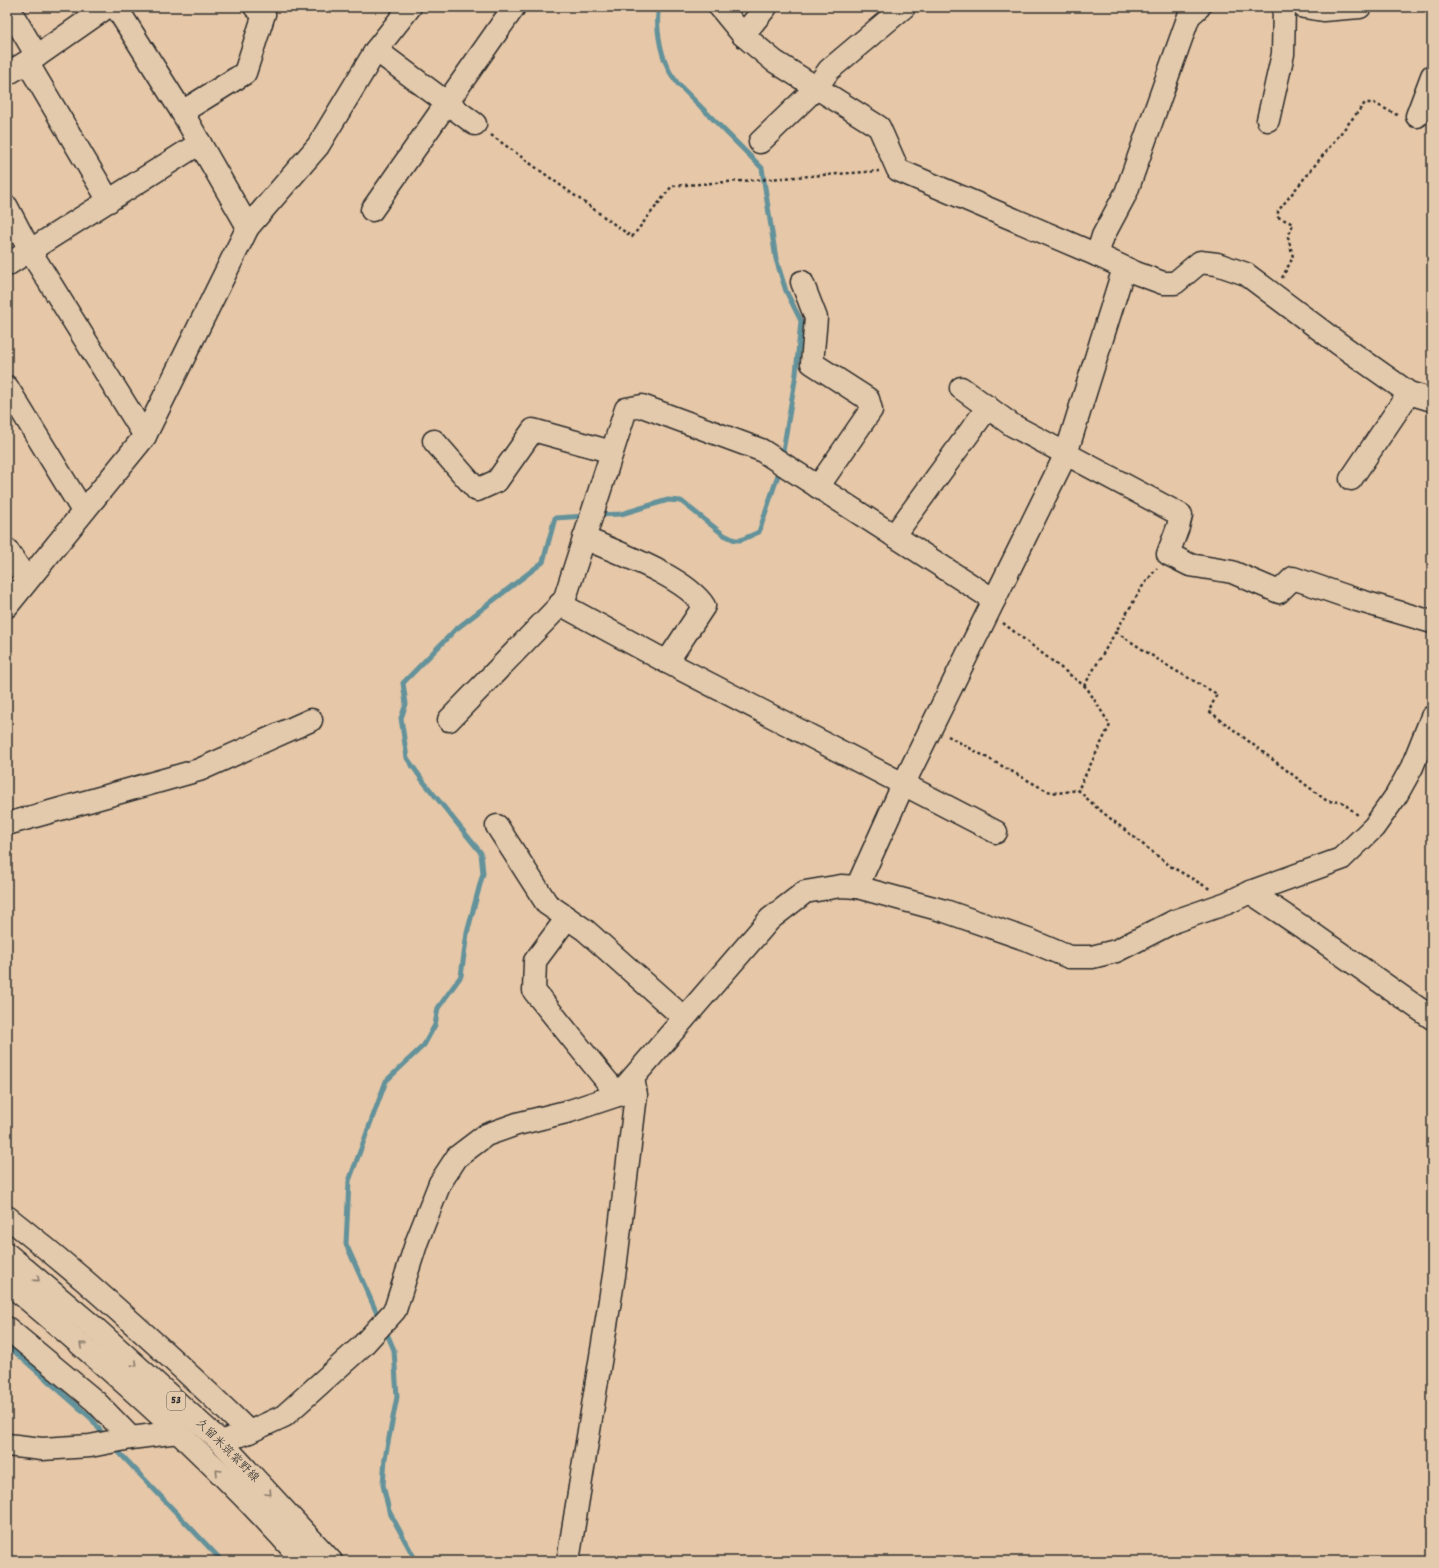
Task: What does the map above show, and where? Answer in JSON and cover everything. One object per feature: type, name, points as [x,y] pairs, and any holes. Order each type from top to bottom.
[{"type":"street","points":[[8,7],[32,59],[109,201]]},
{"type":"street","points":[[182,112],[245,73],[264,14],[255,7]]},
{"type":"street","points":[[7,606],[145,436],[248,227],[318,146],[376,50],[410,7]]},
{"type":"street","points":[[372,210],[514,7]]},
{"type":"street","points":[[720,7],[743,35],[774,61],[879,127],[898,170],[1098,255],[1124,268],[1163,283],[1176,283],[1200,262],[1217,264],[1246,274],[1338,343],[1409,393],[1432,400]]},
{"type":"street","points":[[743,35],[766,7]]},
{"type":"street","points":[[760,142],[816,88],[829,70],[904,7]]},
{"type":"street","points":[[1098,255],[1103,236],[1126,193],[1189,16],[1198,7]]},
{"type":"street","points":[[1268,120],[1283,54],[1284,7]]},
{"type":"street","points":[[1304,7],[1323,10],[1360,7]]},
{"type":"street","points":[[7,74],[120,10],[182,112],[248,227]]},
{"type":"street","points":[[376,50],[475,124]]},
{"type":"street","points":[[1417,116],[1432,76]]},
{"type":"street","points":[[7,265],[200,143]]},
{"type":"street","points":[[7,208],[30,251],[145,436]]},
{"type":"street","points":[[857,887],[903,785],[1066,454],[1124,268]]},
{"type":"street","points":[[802,282],[816,318],[812,363],[868,400],[872,410],[818,487]]},
{"type":"street","points":[[7,387],[83,511]]},
{"type":"street","points":[[961,388],[1012,425],[1181,515],[1168,554],[1190,565],[1232,572],[1279,592],[1293,578],[1357,600],[1432,622]]},
{"type":"street","points":[[1351,479],[1409,393]]},
{"type":"street","points":[[449,720],[564,601],[626,408],[642,406],[761,450],[894,536],[991,606]]},
{"type":"street","points":[[894,536],[988,407]]},
{"type":"street","points":[[434,441],[477,490],[497,481],[533,430],[612,452]]},
{"type":"street","points":[[584,538],[666,574],[698,597],[704,606],[667,662]]},
{"type":"street","points":[[7,550],[27,580]]},
{"type":"street","points":[[560,604],[667,662],[996,832]]},
{"type":"street","points":[[221,1442],[249,1432],[284,1416],[362,1346],[395,1310],[417,1241],[440,1183],[457,1157],[486,1135],[517,1124],[570,1111],[618,1095],[770,919],[805,892],[841,886],[857,887],[945,911],[1031,941],[1069,957],[1092,957],[1116,951],[1175,921],[1227,903],[1250,892],[1341,859],[1374,828],[1396,796],[1412,767],[1432,717]]},
{"type":"street","points":[[7,824],[199,770],[311,720]]},
{"type":"street","points":[[497,826],[547,904],[585,930],[684,1018]]},
{"type":"street","points":[[1250,892],[1432,1018]]},
{"type":"street","points":[[566,918],[535,962],[534,991],[618,1095]]},
{"type":"street","points":[[568,1561],[616,1269],[636,1095],[633,1078]]},
{"type":"street","points":[[7,1217],[110,1303],[193,1378],[249,1432]]},
{"type":"street","name":"久留米筑紫野線","points":[[7,1254],[96,1329],[221,1442],[331,1561]]},
{"type":"street","name":"久留米筑紫野線","points":[[7,1282],[82,1345],[178,1432],[274,1528],[303,1561]]},
{"type":"street","points":[[7,1328],[95,1401],[131,1438]]},
{"type":"street","points":[[7,1445],[42,1449],[90,1446],[131,1438],[178,1432]]},
{"type":"path","points":[[1274,295],[1293,257],[1288,237],[1293,224],[1278,217],[1278,211],[1365,103],[1374,103],[1404,119],[1417,116]]},
{"type":"path","points":[[475,124],[632,237],[672,186],[898,170]]},
{"type":"path","points":[[1084,686],[1142,587],[1168,554]]},
{"type":"path","points":[[991,606],[1087,688],[1110,725],[1078,790]]},
{"type":"path","points":[[1116,632],[1171,668],[1217,694],[1209,711],[1327,801],[1342,802],[1374,828]]},
{"type":"path","points":[[931,727],[1047,791],[1058,793],[1078,790]]},
{"type":"path","points":[[1078,790],[1096,807],[1170,866],[1215,892],[1227,903]]},
{"type":"waterway","points":[[659,7],[659,38],[665,61],[671,74],[678,84],[762,168],[776,259],[786,291],[801,321],[796,374],[782,457]]},
{"type":"waterway","points":[[598,515],[621,514],[668,500],[681,501],[724,535],[735,540],[741,540],[759,532],[780,469]]},
{"type":"waterway","points":[[379,1318],[346,1244],[349,1181],[386,1081],[424,1045],[435,1025],[438,1008],[461,976],[467,933],[483,873],[481,853],[423,781],[407,758],[401,718],[406,704],[403,683],[455,630],[543,562],[555,518],[586,516]]},
{"type":"waterway","points":[[385,1329],[394,1350],[397,1397],[385,1458],[383,1485],[389,1511],[416,1561]]},
{"type":"waterway","points":[[7,1345],[91,1418],[105,1437]]},
{"type":"waterway","points":[[114,1447],[222,1561]]}]
